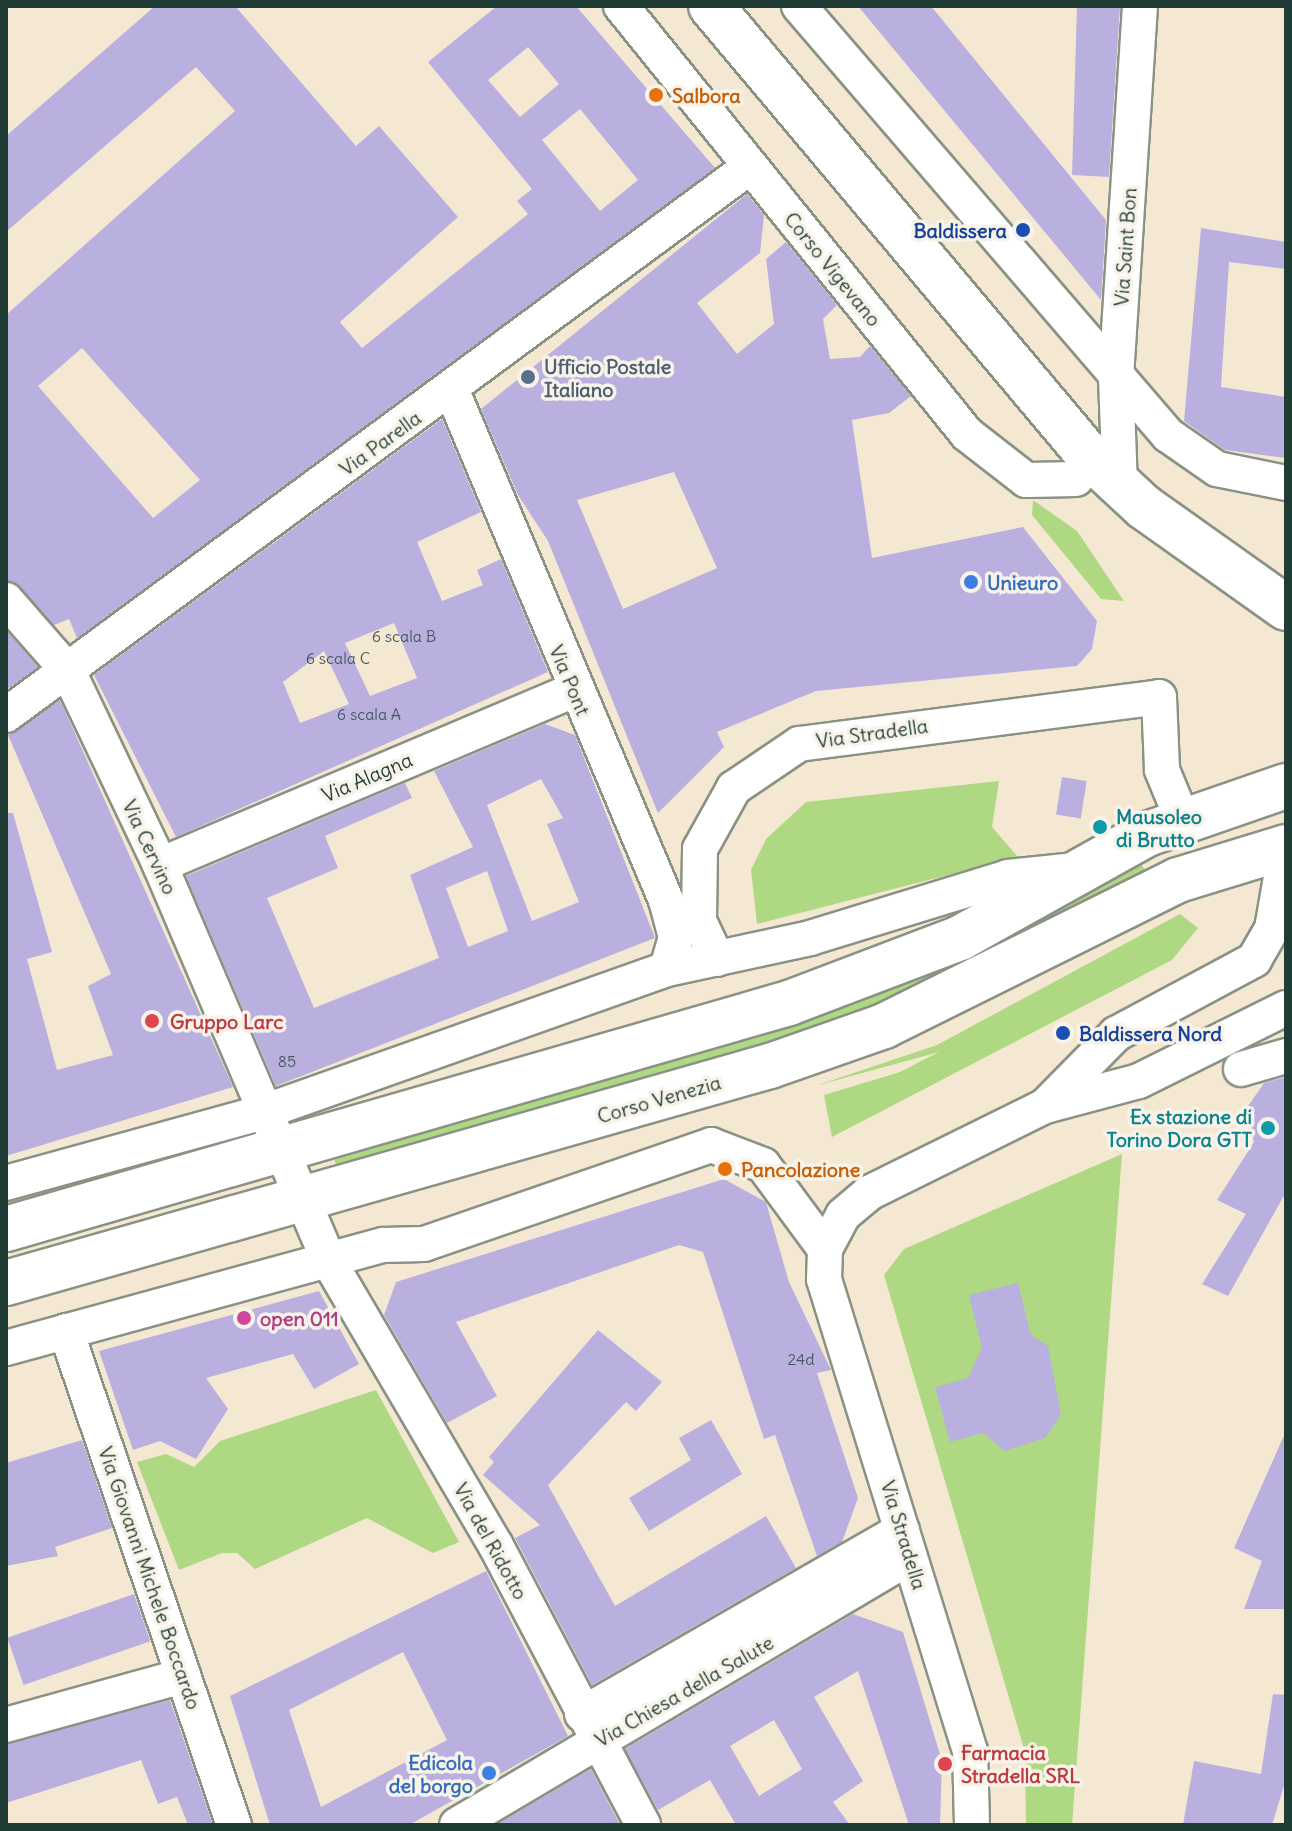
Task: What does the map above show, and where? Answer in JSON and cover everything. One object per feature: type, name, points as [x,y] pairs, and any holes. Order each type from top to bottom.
[{"type":"main road","points":[[711,6],[982,335],[1120,487],[1286,608]]},
{"type":"main road","points":[[982,335],[1076,479],[1286,638]]},
{"type":"main road","points":[[6,1229],[282,1154],[813,995],[960,938],[1183,821],[1286,786]]},
{"type":"main road","name":"Corso Venezia","points":[[6,1283],[770,1066],[884,1026],[1178,880],[1286,848]]},
{"type":"street","name":"Corso Vigevano","points":[[621,6],[967,434],[1026,480],[1076,479]]},
{"type":"street","points":[[799,6],[1116,377],[1195,458],[1286,483]]},
{"type":"street","name":"Via Saint Bon","points":[[1120,487],[1116,377],[1140,6]]},
{"type":"street","name":"Via Parella","points":[[6,715],[452,391],[751,166]]},
{"type":"street","name":"Via Pont","points":[[452,391],[574,690],[647,857],[676,937],[667,969]]},
{"type":"street","name":"Via Cervino","points":[[6,600],[68,671],[160,865],[303,1201]]},
{"type":"street","name":"Via Alagna","points":[[160,865],[574,690]]},
{"type":"street","name":"Via Stradella","points":[[717,959],[699,921],[700,849],[734,788],[799,744],[1159,697],[1162,770],[1183,821]]},
{"type":"street","points":[[1045,1106],[1116,1034],[1254,960],[1272,929],[1286,848]]},
{"type":"street","points":[[647,857],[669,861],[700,849]]},
{"type":"street","points":[[6,1183],[263,1112],[667,969],[717,959],[1008,877],[1089,869]]},
{"type":"street","points":[[6,1348],[383,1245],[424,1244],[711,1145],[763,1165],[825,1249],[843,1215],[869,1193],[1045,1106],[1139,1081],[1286,1008]]},
{"type":"street","points":[[1241,1069],[1286,1056]]},
{"type":"street","name":"Via del Ridotto","points":[[303,1201],[330,1261],[495,1544],[643,1825]]},
{"type":"street","name":"Via Stradella","points":[[825,1249],[824,1279],[970,1751],[972,1825]]},
{"type":"street","name":"Via Giovanni Michele Boccardo","points":[[66,1331],[234,1825]]},
{"type":"street","name":"Via Chiesa della Salute","points":[[457,1825],[590,1728],[906,1543]]},
{"type":"street","points":[[6,1725],[183,1676]]},
{"type":"green space","points":[[1033,500],[1077,531],[1124,601],[1101,599],[1032,515]]},
{"type":"green space","points":[[999,781],[992,827],[1018,857],[757,924],[751,870],[766,839],[806,802]]},
{"type":"green space","points":[[1140,863],[1152,879],[811,1035],[341,1174],[334,1160],[821,1015],[962,956]]},
{"type":"green space","points":[[1180,914],[1198,928],[1172,960],[832,1137],[824,1095],[900,1072],[939,1052],[815,1086],[937,1045]]},
{"type":"green space","points":[[1122,1154],[1072,1825],[1026,1825],[1025,1752],[884,1275],[904,1249]]},
{"type":"green space","points":[[376,1390],[459,1542],[433,1553],[367,1518],[255,1569],[237,1553],[222,1553],[179,1570],[137,1462],[166,1454],[194,1467],[220,1441]]},
{"type":"building","points":[[155,6],[235,6],[356,146],[379,126],[458,217],[340,322],[362,348],[528,214],[517,201],[532,189],[428,62],[497,6],[576,6],[715,168],[77,638],[69,619],[54,625],[6,581],[6,315],[235,111],[196,67],[6,232],[6,136]],"holes":[[[528,47],[559,84],[520,117],[488,80]],[[580,109],[638,180],[600,211],[542,140]],[[82,348],[200,480],[153,518],[38,386]]]},
{"type":"building","points":[[858,6],[931,6],[1106,220],[1101,300]]},
{"type":"building","points":[[1077,6],[1120,6],[1109,177],[1072,175]]},
{"type":"building","points":[[747,194],[764,215],[760,253],[697,303],[737,354],[774,324],[766,259],[786,242],[837,305],[823,319],[830,359],[860,357],[870,346],[911,396],[889,413],[852,420],[872,558],[1023,527],[1097,621],[1092,649],[1077,666],[816,691],[717,732],[724,747],[658,813],[548,541],[518,495],[481,409]],"holes":[[[674,472],[717,568],[623,609],[577,500]]]},
{"type":"building","points":[[1201,228],[1286,242],[1286,269],[1229,262],[1221,387],[1286,397],[1286,458],[1225,450],[1184,421]]},
{"type":"building","points":[[442,419],[481,512],[417,542],[442,601],[483,585],[477,570],[501,559],[548,672],[176,837],[94,675]],"holes":[[[394,623],[417,678],[370,696],[345,643]],[[324,651],[349,704],[300,723],[283,682]]]},
{"type":"building","points":[[6,630],[38,667],[6,690]]},
{"type":"building","points":[[60,700],[233,1087],[6,1156],[6,813],[13,813],[52,952],[27,959],[57,1070],[113,1055],[88,986],[111,974],[8,735]]},
{"type":"building","points":[[545,724],[575,735],[655,938],[276,1086],[186,876],[405,783],[412,798],[325,836],[338,868],[267,898],[314,1008],[439,958],[410,875],[473,847],[434,771]],"holes":[[[541,779],[563,818],[547,824],[579,902],[532,921],[487,805]],[[487,871],[508,931],[468,947],[446,888]]]},
{"type":"building","points":[[1062,777],[1087,781],[1081,818],[1056,815]]},
{"type":"building","points":[[1286,1077],[1286,1192],[1228,1296],[1202,1284],[1246,1214],[1217,1200],[1254,1142],[1246,1109],[1264,1083]]},
{"type":"building","points":[[724,1179],[766,1202],[789,1282],[831,1370],[817,1373],[858,1498],[842,1542],[817,1556],[775,1435],[764,1439],[703,1252],[679,1245],[456,1322],[497,1396],[447,1423],[384,1315],[396,1282]]},
{"type":"building","points":[[1018,1283],[1031,1335],[1048,1346],[1061,1415],[1045,1438],[1005,1451],[983,1433],[950,1442],[935,1387],[968,1378],[982,1348],[969,1295]]},
{"type":"building","points":[[319,1291],[359,1364],[314,1389],[293,1354],[206,1378],[228,1409],[196,1459],[160,1441],[133,1450],[99,1351]]},
{"type":"building","points":[[598,1330],[662,1382],[636,1411],[626,1402],[548,1485],[615,1606],[766,1516],[796,1568],[592,1685],[515,1538],[540,1525],[483,1475],[494,1462],[489,1457]]},
{"type":"building","points":[[711,1420],[742,1474],[649,1531],[629,1498],[691,1460],[679,1438]]},
{"type":"building","points":[[1286,1431],[1286,1609],[1244,1609],[1262,1561],[1234,1548]]},
{"type":"building","points":[[82,1440],[112,1528],[55,1547],[58,1556],[6,1566],[6,1463]]},
{"type":"building","points":[[486,1571],[568,1736],[409,1825],[270,1825],[230,1696]],"holes":[[[403,1652],[447,1740],[321,1807],[289,1710]]]},
{"type":"building","points":[[134,1594],[150,1641],[24,1685],[7,1638]]},
{"type":"building","points":[[853,1614],[903,1632],[942,1761],[940,1825],[909,1825],[858,1671],[814,1697],[863,1781],[833,1802],[850,1825],[736,1825],[710,1780],[658,1810],[625,1749]],"holes":[[[774,1720],[802,1769],[759,1796],[730,1746]]]},
{"type":"building","points":[[1273,1694],[1286,1695],[1286,1779],[1272,1825],[1183,1825],[1194,1761],[1261,1774]]},
{"type":"building","points":[[170,1700],[213,1825],[188,1825],[177,1797],[158,1804],[141,1760],[6,1803],[6,1744]]},
{"type":"building","points":[[591,1769],[620,1825],[496,1825]]},
{"type":"place","name":"Salbora","points":[[656,95]]},
{"type":"place","name":"Baldissera","points":[[1023,230]]},
{"type":"place","name":"Ufficio Postale Italiano","points":[[528,377]]},
{"type":"place","name":"Unieuro","points":[[971,582]]},
{"type":"place","name":"Mausoleo di Brutto","points":[[1100,827]]},
{"type":"place","name":"Gruppo Larc","points":[[152,1021]]},
{"type":"place","name":"Baldissera Nord","points":[[1063,1033]]},
{"type":"place","name":"Ex stazione di Torino Dora GTT","points":[[1268,1128]]},
{"type":"place","name":"Pancolazione","points":[[725,1169]]},
{"type":"place","name":"open 011","points":[[244,1318]]},
{"type":"place","name":"Farmacia Stradella SRL","points":[[945,1764]]},
{"type":"place","name":"Edicola del borgo","points":[[489,1773]]}]
